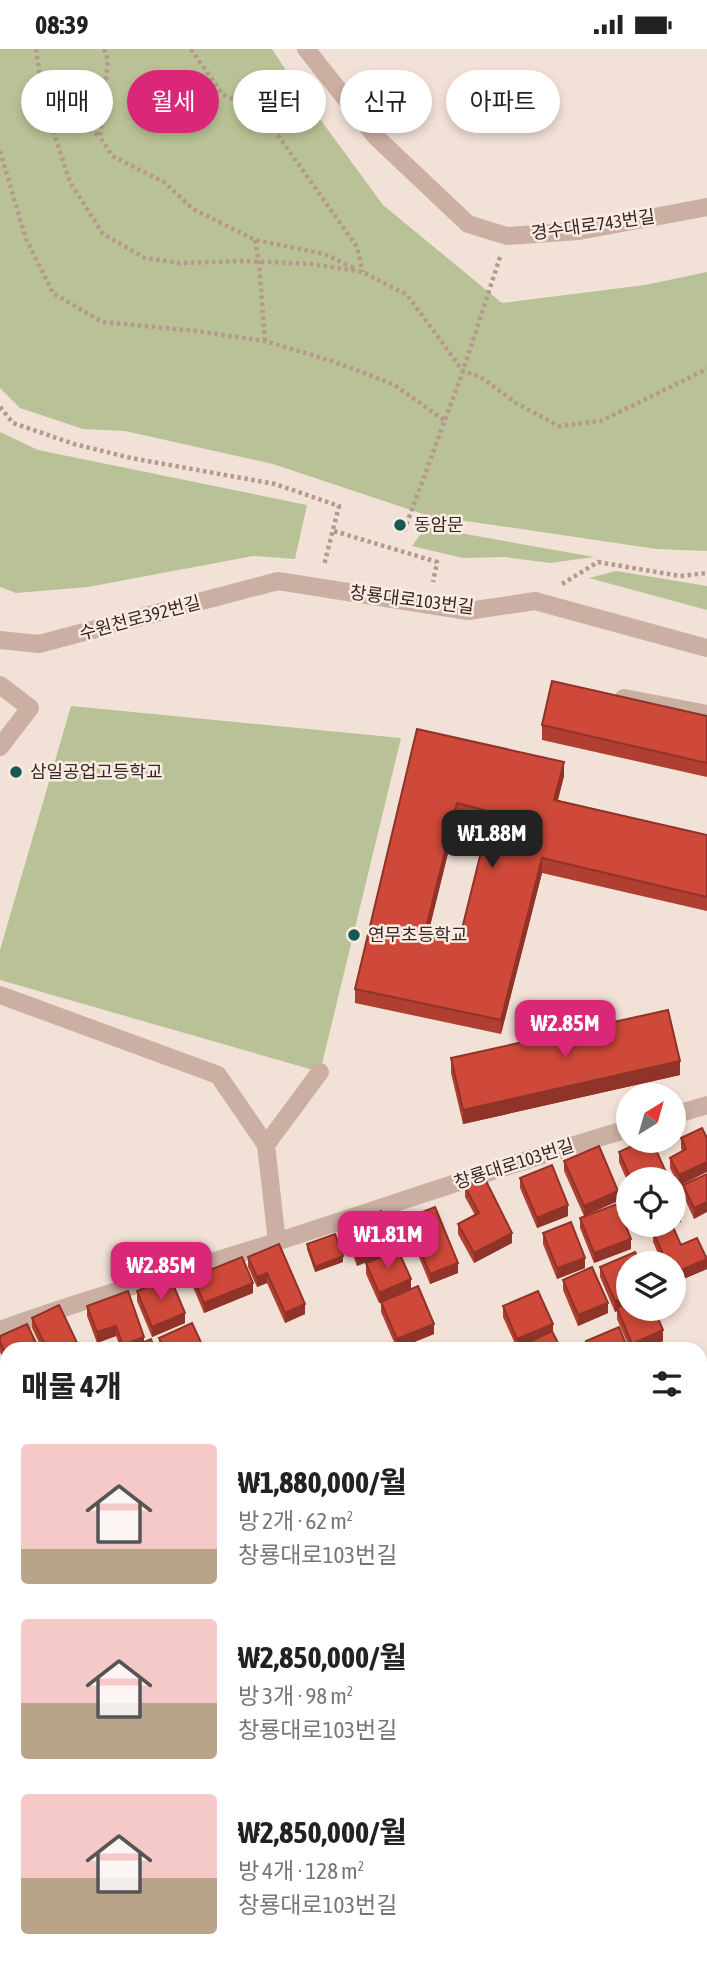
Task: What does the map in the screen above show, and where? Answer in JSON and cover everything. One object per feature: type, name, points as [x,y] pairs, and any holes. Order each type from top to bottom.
[{"type":"street","name":"경수대로743번길","points":[[306,49],[376,137],[468,224],[507,236],[579,231],[707,207]]},
{"type":"street","name":"창룡대로103번길","points":[[278,581],[468,611],[535,601],[707,648]]},
{"type":"street","name":"수원천로392번길","points":[[0,640],[39,644],[278,581]]},
{"type":"street","points":[[0,685],[30,708],[0,747]]},
{"type":"street","points":[[603,694],[707,714]]},
{"type":"street","points":[[0,995],[218,1075],[266,1146],[276,1242]]},
{"type":"street","points":[[266,1146],[320,1073]]},
{"type":"street","points":[[686,1111],[707,1105]]},
{"type":"street","name":"창룡대로103번길","points":[[0,1330],[78,1302],[276,1242],[616,1132]]},
{"type":"path","points":[[36,49],[39,70]]},
{"type":"path","points":[[100,137],[108,60],[104,49]]},
{"type":"path","points":[[191,49],[222,93],[263,114],[358,247],[363,272]]},
{"type":"path","points":[[55,133],[70,182],[103,234],[145,258],[180,263],[313,264],[363,272]]},
{"type":"path","points":[[95,133],[112,156],[164,182],[193,209],[255,240],[324,254],[407,295],[463,371],[479,376],[516,403],[559,426],[601,421],[707,369]]},
{"type":"path","points":[[0,151],[26,239],[52,293],[102,322],[265,341],[329,360],[393,384],[444,421]]},
{"type":"path","points":[[404,531],[463,371],[507,236]]},
{"type":"path","points":[[255,240],[260,262],[265,341]]},
{"type":"path","points":[[0,407],[13,423],[74,444],[131,458],[275,484],[339,506],[317,587]]},
{"type":"path","points":[[334,531],[438,562],[428,605]]},
{"type":"path","points":[[535,601],[598,562],[680,576],[707,573]]},
{"type":"green space","points":[[0,49],[272,49],[286,70],[233,70],[233,133],[326,133],[326,127],[383,205],[502,303],[645,285],[707,272],[707,551],[656,549],[426,515],[273,464],[125,431],[83,429],[20,408],[0,388]]},
{"type":"green space","points":[[0,432],[38,450],[307,505],[295,559],[253,556],[88,587],[16,593],[0,587]]},
{"type":"green space","points":[[426,527],[594,557],[550,563],[505,557],[463,558],[412,546]]},
{"type":"green space","points":[[616,571],[707,586],[707,610],[589,578]]},
{"type":"green space","points":[[71,706],[401,738],[320,1072],[0,980],[0,950]]},
{"type":"building","points":[[552,681],[707,716],[707,763],[542,725]]},
{"type":"building","points":[[417,729],[564,762],[554,800],[707,835],[707,897],[542,858],[501,1020],[355,989]],"holes":[[[457,803],[491,812],[459,941],[425,932]]]},
{"type":"building","points":[[668,1010],[680,1061],[463,1110],[451,1058]]},
{"type":"building","points":[[702,1128],[707,1138],[707,1162],[686,1172],[686,1167],[675,1167],[670,1158],[679,1153],[686,1153],[686,1136]]},
{"type":"building","points":[[599,1146],[616,1192],[584,1206],[564,1161]]},
{"type":"building","points":[[619,1153],[657,1153],[664,1167],[626,1167]]},
{"type":"building","points":[[552,1165],[568,1205],[537,1218],[520,1178]]},
{"type":"building","points":[[707,1174],[707,1202],[694,1208],[686,1191],[686,1184]]},
{"type":"building","points":[[484,1177],[512,1233],[474,1253],[458,1224],[479,1213],[465,1187]]},
{"type":"building","points":[[616,1204],[616,1237],[631,1239],[594,1253],[580,1218]]},
{"type":"building","points":[[435,1207],[458,1263],[430,1274],[407,1218]]},
{"type":"building","points":[[381,1211],[393,1242],[357,1256],[345,1225]]},
{"type":"building","points":[[571,1222],[585,1258],[557,1268],[543,1233]]},
{"type":"building","points":[[335,1234],[343,1256],[315,1267],[307,1244]]},
{"type":"building","points":[[655,1237],[677,1237],[681,1245],[697,1238],[707,1259],[686,1268],[686,1251],[662,1251]]},
{"type":"building","points":[[279,1244],[305,1304],[285,1313],[267,1273],[257,1277],[248,1257]]},
{"type":"building","points":[[398,1250],[411,1279],[379,1293],[366,1263]]},
{"type":"building","points":[[242,1257],[253,1283],[204,1303],[193,1277]]},
{"type":"building","points":[[616,1260],[616,1301],[615,1301],[600,1267]]},
{"type":"building","points":[[592,1267],[608,1303],[578,1315],[563,1280]]},
{"type":"building","points":[[170,1277],[185,1313],[152,1327],[137,1291]]},
{"type":"building","points":[[418,1286],[434,1324],[397,1339],[381,1302]]},
{"type":"building","points":[[128,1291],[144,1337],[122,1342],[116,1326],[97,1332],[87,1306]]},
{"type":"building","points":[[538,1291],[553,1324],[517,1339],[503,1306]]},
{"type":"building","points":[[59,1305],[77,1342],[44,1342],[32,1318]]},
{"type":"building","points":[[622,1321],[659,1321],[663,1330],[631,1342]]},
{"type":"building","points":[[192,1323],[201,1342],[161,1342],[159,1338]]},
{"type":"building","points":[[27,1324],[36,1342],[0,1342],[0,1336]]},
{"type":"building","points":[[619,1327],[625,1342],[586,1342]]},
{"type":"building","points":[[552,1331],[558,1342],[529,1342]]},
{"type":"place","name":"동암문","points":[[400,525]]},
{"type":"place","name":"삼일공업고등학교","points":[[16,772]]},
{"type":"place","name":"연무초등학교","points":[[354,935]]}]
